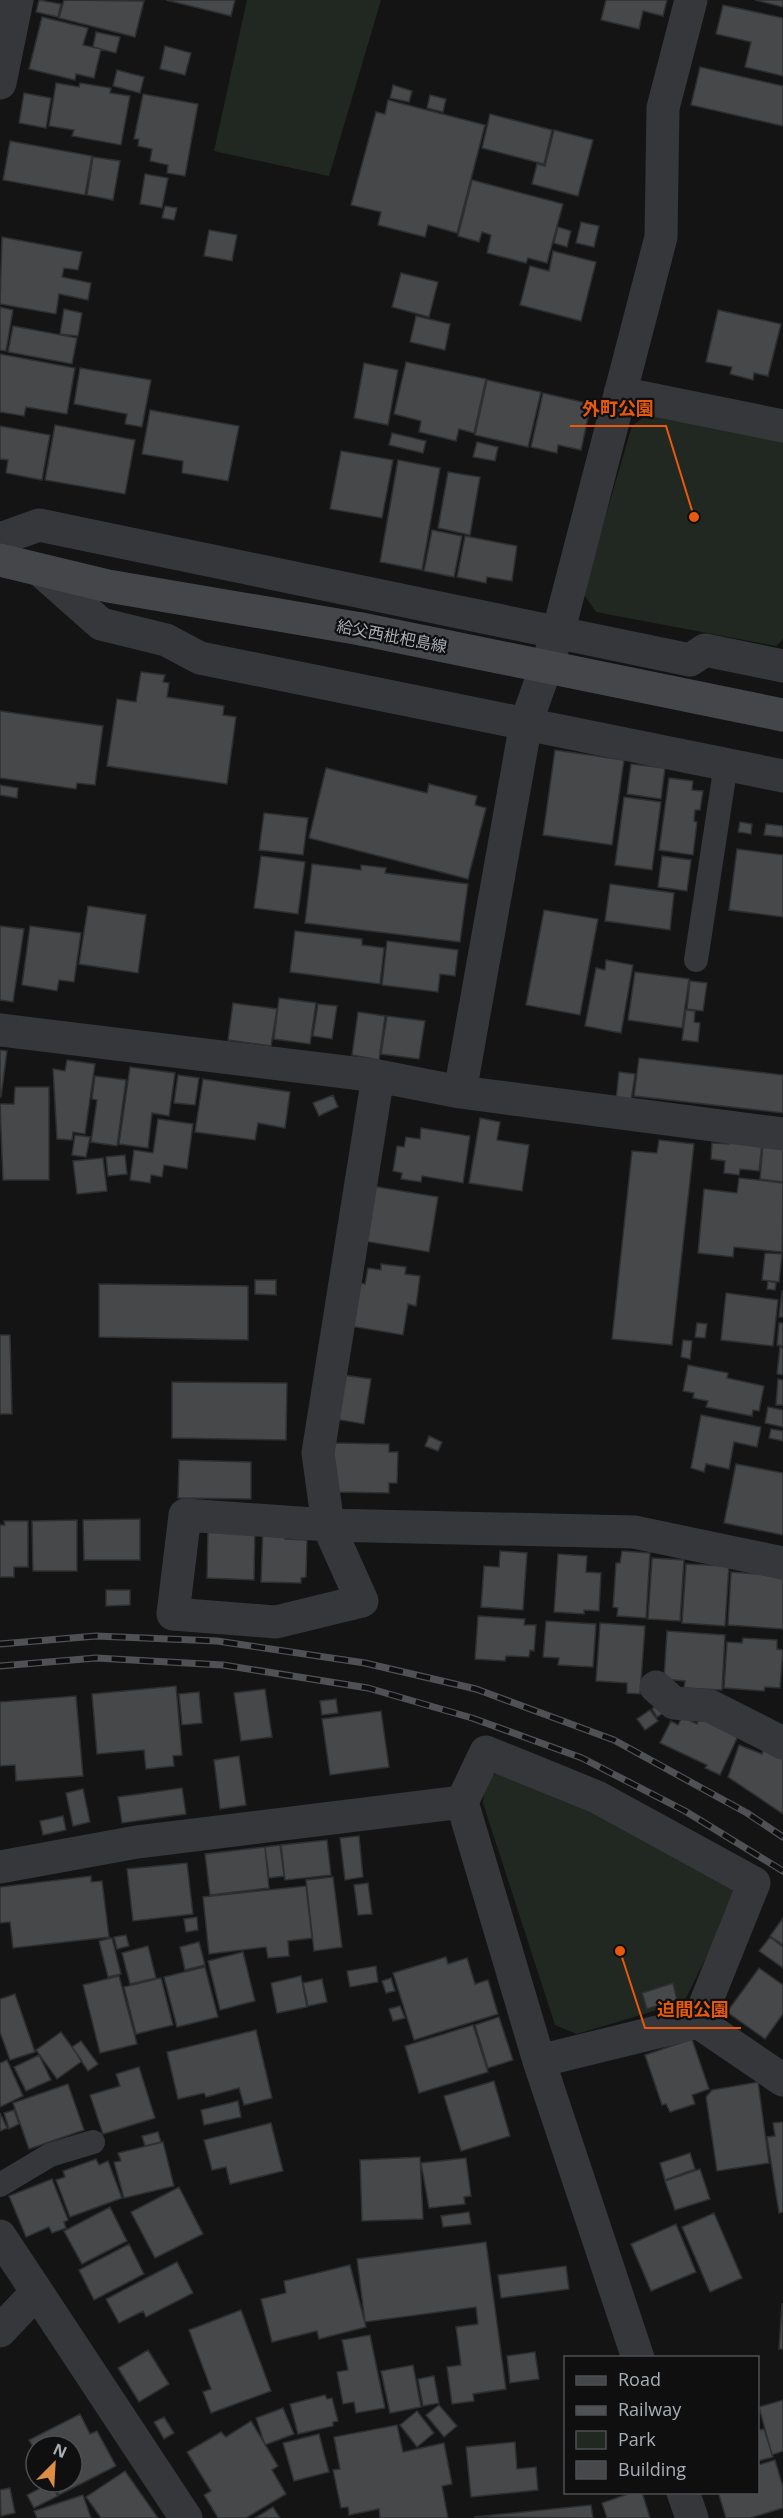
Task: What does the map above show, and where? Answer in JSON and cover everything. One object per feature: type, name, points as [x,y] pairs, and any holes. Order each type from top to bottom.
[{"type":"main road","name":"給父西枇杷島線","points":[[0,560],[108,586],[361,629],[783,715]]},
{"type":"street","points":[[0,83],[17,0]]},
{"type":"street","points":[[460,1092],[526,723],[558,633],[661,237],[663,108],[691,0]]},
{"type":"street","points":[[620,393],[783,426]]},
{"type":"street","points":[[0,539],[39,525],[690,660],[705,650],[783,666]]},
{"type":"street","points":[[40,570],[101,624],[166,640],[200,658],[783,776]]},
{"type":"street","points":[[0,1030],[378,1076],[460,1092],[783,1134]]},
{"type":"street","points":[[378,1076],[318,1453],[328,1525],[362,1601],[276,1622],[173,1614],[185,1515],[328,1525],[634,1532],[783,1563]]},
{"type":"street","points":[[656,1687],[674,1703],[710,1706],[783,1743]]},
{"type":"street","points":[[637,2356],[539,2061],[462,1802],[486,1752],[597,1797],[754,1883],[698,2022]]},
{"type":"street","points":[[0,1868],[137,1842],[462,1802]]},
{"type":"street","points":[[539,2061],[698,2022],[783,2080]]},
{"type":"street","points":[[0,2236],[186,2518]]},
{"type":"street","points":[[0,2331],[36,2293]]},
{"type":"street","points":[[683,2494],[692,2518]]},
{"type":"lane","points":[[696,960],[726,764]]},
{"type":"lane","points":[[0,2186],[50,2155],[93,2142]]},
{"type":"green space","points":[[247,0],[381,0],[329,176],[214,151]]},
{"type":"green space","points":[[651,411],[783,441],[783,639],[776,646],[596,612],[583,593],[632,426]]},
{"type":"green space","points":[[506,1772],[586,1803],[731,1882],[735,1899],[684,2002],[577,2034],[555,2025],[483,1803],[486,1776]]},
{"type":"building","points":[[39,0],[61,4],[58,17],[36,12]]},
{"type":"building","points":[[64,0],[144,1],[135,37],[59,18]]},
{"type":"building","points":[[166,0],[235,0],[231,16]]},
{"type":"building","points":[[606,0],[667,0],[663,16],[643,11],[639,29],[601,20]]},
{"type":"building","points":[[755,0],[783,0],[783,7]]},
{"type":"building","points":[[723,5],[783,18],[783,76],[745,67],[751,42],[716,34]]},
{"type":"building","points":[[42,17],[88,28],[83,45],[101,49],[94,78],[76,74],[75,80],[29,69]]},
{"type":"building","points":[[96,32],[120,37],[116,53],[93,47]]},
{"type":"building","points":[[165,46],[191,53],[185,75],[160,69]]},
{"type":"building","points":[[700,67],[783,86],[783,126],[691,105]]},
{"type":"building","points":[[117,70],[144,77],[140,93],[113,86]]},
{"type":"building","points":[[56,83],[79,87],[80,83],[111,88],[110,93],[130,96],[121,145],[72,136],[74,130],[49,126]]},
{"type":"building","points":[[393,85],[412,91],[409,102],[390,98]]},
{"type":"building","points":[[24,93],[51,98],[46,128],[19,123]]},
{"type":"building","points":[[143,94],[198,104],[185,176],[167,173],[168,165],[150,161],[152,149],[138,146],[139,139],[134,139]]},
{"type":"building","points":[[430,95],[446,99],[443,112],[427,108]]},
{"type":"building","points":[[388,100],[485,125],[457,233],[428,225],[425,237],[378,225],[381,212],[351,205],[376,112],[385,114]]},
{"type":"building","points":[[490,114],[552,130],[544,164],[482,148]]},
{"type":"building","points":[[554,130],[593,140],[578,196],[532,184],[537,164],[545,166]]},
{"type":"building","points":[[10,141],[92,156],[85,195],[3,180]]},
{"type":"building","points":[[93,157],[120,161],[113,200],[87,195]]},
{"type":"building","points":[[145,174],[168,178],[162,208],[140,204]]},
{"type":"building","points":[[472,180],[563,204],[547,263],[528,258],[526,263],[487,253],[491,235],[482,232],[479,242],[458,236]]},
{"type":"building","points":[[165,206],[177,208],[174,220],[162,218]]},
{"type":"building","points":[[581,222],[599,226],[594,247],[576,243]]},
{"type":"building","points":[[558,227],[571,231],[567,247],[554,243]]},
{"type":"building","points":[[209,230],[237,235],[232,261],[204,256]]},
{"type":"building","points":[[2,237],[82,252],[78,270],[64,268],[62,277],[91,283],[88,300],[59,294],[56,314],[0,304]]},
{"type":"building","points":[[553,251],[596,262],[581,321],[520,305],[530,266],[549,271]]},
{"type":"building","points":[[401,273],[438,282],[429,317],[392,307]]},
{"type":"building","points":[[0,307],[13,310],[6,351],[0,350]]},
{"type":"building","points":[[64,309],[82,313],[78,336],[60,334]]},
{"type":"building","points":[[718,310],[781,324],[768,376],[754,373],[753,380],[730,374],[732,367],[706,362]]},
{"type":"building","points":[[416,316],[450,324],[445,350],[410,342]]},
{"type":"building","points":[[13,326],[77,338],[72,364],[8,352]]},
{"type":"building","points":[[0,354],[75,368],[67,414],[26,407],[24,416],[0,412]]},
{"type":"building","points":[[406,362],[486,379],[474,433],[459,429],[456,441],[419,432],[421,421],[394,414]]},
{"type":"building","points":[[364,363],[398,370],[388,425],[354,418]]},
{"type":"building","points":[[80,368],[151,380],[142,427],[125,424],[127,414],[74,404]]},
{"type":"building","points":[[487,380],[541,392],[528,447],[475,435]]},
{"type":"building","points":[[543,393],[591,404],[581,450],[558,445],[557,453],[531,447]]},
{"type":"building","points":[[150,410],[239,426],[228,481],[182,473],[183,461],[142,454]]},
{"type":"building","points":[[55,425],[135,440],[125,494],[45,480]]},
{"type":"building","points":[[0,426],[50,435],[42,480],[6,473],[8,460],[0,459]]},
{"type":"building","points":[[392,433],[426,441],[423,453],[389,445]]},
{"type":"building","points":[[477,442],[498,447],[495,461],[473,457]]},
{"type":"building","points":[[341,451],[393,460],[382,518],[330,509]]},
{"type":"building","points":[[398,460],[440,468],[422,570],[380,562]]},
{"type":"building","points":[[448,472],[480,477],[470,535],[438,528]]},
{"type":"building","points":[[432,530],[462,536],[454,577],[424,571]]},
{"type":"building","points":[[465,536],[517,546],[512,581],[487,577],[486,583],[457,577]]},
{"type":"building","points":[[141,672],[165,675],[163,682],[169,683],[167,697],[224,706],[223,715],[236,717],[227,784],[107,766],[117,699],[136,702]]},
{"type":"building","points":[[0,711],[103,726],[95,785],[77,783],[76,789],[0,778]]},
{"type":"building","points":[[555,750],[624,760],[612,845],[543,835]]},
{"type":"building","points":[[631,764],[665,768],[661,799],[627,794]]},
{"type":"building","points":[[326,768],[427,793],[429,784],[477,796],[475,805],[486,808],[468,879],[309,838]]},
{"type":"building","points":[[669,778],[693,781],[692,790],[703,791],[700,810],[695,810],[694,821],[697,822],[693,855],[659,850]]},
{"type":"building","points":[[0,785],[18,788],[17,798],[0,795]]},
{"type":"building","points":[[624,797],[661,802],[652,870],[615,865]]},
{"type":"building","points":[[264,813],[308,818],[303,855],[259,850]]},
{"type":"building","points":[[740,822],[752,824],[751,834],[738,832]]},
{"type":"building","points":[[766,824],[783,826],[783,837],[764,835]]},
{"type":"building","points":[[737,849],[783,855],[783,917],[729,910]]},
{"type":"building","points":[[261,856],[305,862],[298,914],[254,908]]},
{"type":"building","points":[[662,856],[691,860],[687,891],[658,887]]},
{"type":"building","points":[[312,864],[361,870],[361,865],[386,868],[385,873],[468,884],[460,942],[305,923]]},
{"type":"building","points":[[610,884],[674,893],[670,930],[605,921]]},
{"type":"building","points":[[88,906],[146,915],[138,973],[79,964]]},
{"type":"building","points":[[544,910],[598,919],[580,1015],[526,1005]]},
{"type":"building","points":[[0,926],[24,929],[13,1002],[0,1000]]},
{"type":"building","points":[[30,926],[81,933],[74,982],[59,980],[57,991],[22,985]]},
{"type":"building","points":[[295,931],[362,939],[362,945],[384,948],[380,984],[290,972]]},
{"type":"building","points":[[387,941],[458,950],[455,976],[440,974],[438,992],[382,985]]},
{"type":"building","points":[[606,960],[633,965],[621,1033],[585,1026],[596,968],[605,970]]},
{"type":"building","points":[[635,972],[689,979],[682,1028],[628,1020]]},
{"type":"building","points":[[690,981],[707,983],[703,1011],[687,1009]]},
{"type":"building","points":[[279,998],[316,1003],[310,1044],[274,1039]]},
{"type":"building","points":[[233,1003],[277,1009],[271,1046],[228,1040]]},
{"type":"building","points":[[318,1004],[337,1006],[332,1039],[313,1036]]},
{"type":"building","points":[[686,1010],[695,1011],[694,1022],[700,1023],[698,1042],[682,1040]]},
{"type":"building","points":[[358,1012],[385,1016],[379,1060],[352,1055]]},
{"type":"building","points":[[387,1016],[425,1021],[419,1059],[381,1054]]},
{"type":"building","points":[[0,1050],[7,1051],[1,1097],[0,1097]]},
{"type":"building","points":[[639,1058],[783,1075],[783,1113],[634,1096]]},
{"type":"building","points":[[67,1060],[95,1064],[85,1134],[73,1132],[72,1140],[57,1139],[53,1069],[65,1071]]},
{"type":"building","points":[[130,1067],[175,1073],[169,1116],[152,1113],[148,1148],[119,1144]]},
{"type":"building","points":[[619,1072],[635,1074],[631,1101],[616,1100]]},
{"type":"building","points":[[178,1075],[199,1078],[195,1105],[174,1103]]},
{"type":"building","points":[[95,1076],[126,1080],[117,1146],[91,1142],[97,1100],[92,1099]]},
{"type":"building","points":[[203,1079],[290,1092],[285,1128],[258,1123],[255,1140],[195,1132]]},
{"type":"building","points":[[15,1087],[49,1087],[49,1180],[3,1180],[0,1104],[14,1104]]},
{"type":"building","points":[[333,1095],[338,1107],[319,1116],[313,1103]]},
{"type":"building","points":[[480,1118],[500,1122],[497,1140],[529,1145],[522,1191],[469,1183]]},
{"type":"building","points":[[158,1119],[193,1124],[187,1169],[164,1165],[162,1177],[151,1175],[150,1183],[130,1180],[134,1150],[153,1153]]},
{"type":"building","points":[[421,1128],[470,1136],[463,1183],[422,1176],[421,1182],[401,1179],[402,1173],[393,1171],[397,1146],[404,1147],[406,1137],[420,1139]]},
{"type":"building","points":[[75,1135],[90,1137],[86,1157],[72,1155]]},
{"type":"building","points":[[659,1140],[694,1144],[672,1345],[612,1339],[632,1151],[657,1153]]},
{"type":"building","points":[[729,1140],[762,1144],[759,1171],[740,1169],[739,1175],[724,1173],[725,1161],[711,1159],[712,1143],[729,1144]]},
{"type":"building","points":[[763,1144],[783,1146],[783,1182],[760,1179]]},
{"type":"building","points":[[125,1155],[127,1174],[108,1176],[106,1157]]},
{"type":"building","points":[[103,1158],[107,1191],[77,1194],[73,1161]]},
{"type":"building","points":[[739,1178],[783,1183],[782,1252],[734,1247],[733,1257],[698,1253],[704,1189],[737,1193]]},
{"type":"building","points":[[366,1185],[438,1197],[429,1252],[358,1240]]},
{"type":"building","points":[[765,1253],[782,1254],[779,1282],[762,1280]]},
{"type":"building","points":[[381,1264],[406,1267],[405,1274],[420,1276],[416,1306],[408,1304],[403,1335],[344,1325],[350,1281],[365,1284],[368,1268],[381,1270]]},
{"type":"building","points":[[255,1280],[276,1280],[276,1295],[255,1294]]},
{"type":"building","points":[[768,1281],[776,1283],[775,1290],[767,1289]]},
{"type":"building","points":[[99,1284],[248,1286],[248,1340],[99,1337]]},
{"type":"building","points":[[782,1291],[783,1317],[779,1317]]},
{"type":"building","points":[[726,1293],[778,1300],[773,1346],[721,1340]]},
{"type":"building","points":[[697,1323],[707,1324],[705,1338],[695,1337]]},
{"type":"building","points":[[779,1323],[783,1323],[783,1346],[777,1345]]},
{"type":"building","points":[[0,1335],[10,1335],[12,1414],[0,1414]]},
{"type":"building","points":[[683,1340],[692,1341],[690,1359],[681,1357]]},
{"type":"building","points":[[780,1347],[783,1348],[783,1375],[777,1374]]},
{"type":"building","points":[[688,1365],[728,1373],[727,1378],[764,1386],[759,1411],[753,1410],[752,1416],[706,1407],[708,1401],[693,1398],[694,1393],[683,1391]]},
{"type":"building","points":[[336,1374],[371,1379],[364,1424],[329,1418]]},
{"type":"building","points":[[778,1379],[783,1380],[783,1405],[776,1405]]},
{"type":"building","points":[[172,1382],[287,1383],[286,1440],[172,1438]]},
{"type":"building","points":[[768,1407],[783,1410],[783,1427],[765,1423]]},
{"type":"building","points":[[701,1415],[761,1427],[757,1447],[734,1442],[729,1469],[706,1464],[704,1472],[691,1468]]},
{"type":"building","points":[[771,1429],[783,1431],[783,1441],[769,1438]]},
{"type":"building","points":[[429,1436],[442,1442],[438,1451],[425,1446]]},
{"type":"building","points":[[334,1443],[389,1444],[389,1452],[398,1452],[397,1483],[389,1483],[389,1493],[333,1492]]},
{"type":"building","points":[[179,1460],[251,1462],[251,1499],[178,1498]]},
{"type":"building","points":[[736,1464],[783,1473],[783,1535],[724,1523]]},
{"type":"building","points":[[140,1519],[140,1560],[84,1560],[83,1520]]},
{"type":"building","points":[[77,1520],[77,1571],[33,1571],[32,1521]]},
{"type":"building","points":[[4,1521],[28,1521],[28,1567],[14,1567],[14,1577],[0,1577],[0,1525],[5,1525]]},
{"type":"building","points":[[208,1525],[255,1526],[254,1580],[207,1578]]},
{"type":"building","points":[[263,1526],[286,1527],[285,1539],[307,1540],[306,1577],[301,1578],[301,1583],[261,1582]]},
{"type":"building","points":[[500,1551],[527,1553],[523,1610],[481,1607],[484,1566],[499,1567]]},
{"type":"building","points":[[622,1551],[650,1553],[646,1618],[617,1616],[618,1608],[613,1607],[616,1563],[620,1563]]},
{"type":"building","points":[[558,1554],[587,1556],[586,1572],[601,1573],[599,1611],[584,1610],[584,1614],[554,1612]]},
{"type":"building","points":[[652,1558],[684,1560],[680,1621],[648,1619]]},
{"type":"building","points":[[686,1564],[729,1566],[725,1626],[682,1623]]},
{"type":"building","points":[[731,1572],[783,1576],[783,1629],[728,1625]]},
{"type":"building","points":[[106,1590],[130,1590],[130,1605],[106,1606]]},
{"type":"building","points":[[478,1616],[525,1619],[524,1625],[536,1625],[534,1651],[530,1650],[529,1657],[506,1656],[505,1661],[475,1659]]},
{"type":"building","points":[[546,1621],[596,1624],[593,1667],[558,1665],[559,1658],[543,1657]]},
{"type":"building","points":[[600,1623],[645,1626],[640,1694],[627,1693],[627,1683],[596,1681]]},
{"type":"building","points":[[667,1631],[725,1635],[722,1690],[684,1688],[685,1681],[664,1679]]},
{"type":"building","points":[[743,1638],[777,1640],[777,1649],[783,1650],[780,1688],[765,1687],[764,1691],[724,1688],[727,1642],[742,1643]]},
{"type":"building","points":[[176,1686],[182,1755],[173,1756],[174,1766],[146,1769],[144,1750],[97,1754],[92,1694]]},
{"type":"building","points":[[265,1689],[272,1737],[241,1741],[234,1693]]},
{"type":"building","points":[[199,1692],[202,1723],[182,1725],[179,1694]]},
{"type":"building","points":[[76,1696],[83,1776],[16,1781],[15,1765],[0,1766],[0,1702]]},
{"type":"building","points":[[336,1699],[338,1713],[322,1715],[320,1701]]},
{"type":"building","points":[[658,1705],[663,1713],[657,1717],[652,1709]]},
{"type":"building","points":[[650,1710],[658,1721],[645,1730],[637,1719]]},
{"type":"building","points":[[381,1711],[389,1767],[330,1775],[322,1719]]},
{"type":"building","points":[[682,1717],[697,1724],[699,1718],[738,1736],[720,1775],[705,1768],[707,1765],[660,1743],[671,1721],[678,1725]]},
{"type":"building","points":[[739,1745],[762,1754],[764,1747],[783,1754],[783,1814],[728,1777]]},
{"type":"building","points":[[239,1756],[246,1805],[220,1809],[214,1760]]},
{"type":"building","points":[[182,1788],[186,1814],[122,1823],[118,1797]]},
{"type":"building","points":[[83,1789],[90,1822],[73,1826],[66,1793]]},
{"type":"building","points":[[63,1816],[66,1830],[43,1835],[40,1821]]},
{"type":"building","points":[[359,1836],[363,1877],[345,1880],[340,1838]]},
{"type":"building","points":[[327,1840],[331,1875],[285,1880],[281,1845]]},
{"type":"building","points":[[280,1845],[284,1876],[269,1878],[265,1847]]},
{"type":"building","points":[[265,1847],[269,1888],[210,1895],[205,1854]]},
{"type":"building","points":[[187,1863],[193,1914],[133,1921],[127,1869]]},
{"type":"building","points":[[91,1876],[91,1882],[102,1881],[109,1937],[13,1948],[10,1922],[0,1923],[0,1887]]},
{"type":"building","points":[[333,1877],[342,1947],[314,1951],[306,1880]]},
{"type":"building","points":[[368,1883],[372,1914],[358,1915],[354,1885]]},
{"type":"building","points":[[306,1886],[312,1938],[288,1941],[289,1956],[268,1958],[266,1947],[209,1954],[203,1897]]},
{"type":"building","points":[[197,1917],[198,1930],[186,1932],[184,1919]]},
{"type":"building","points":[[783,1918],[783,1945],[770,1936]]},
{"type":"building","points":[[126,1935],[129,1946],[117,1949],[114,1937]]},
{"type":"building","points":[[770,1937],[783,1947],[783,1968],[759,1951]]},
{"type":"building","points":[[112,1938],[121,1974],[108,1977],[99,1941]]},
{"type":"building","points":[[199,1942],[205,1965],[185,1970],[180,1947]]},
{"type":"building","points":[[148,1946],[156,1978],[130,1984],[122,1953]]},
{"type":"building","points":[[243,1952],[255,2001],[220,2010],[208,1961]]},
{"type":"building","points":[[446,1957],[448,1964],[467,1958],[475,1984],[488,1980],[498,2014],[414,2040],[393,1973]]},
{"type":"building","points":[[376,1966],[378,1982],[350,1987],[347,1971]]},
{"type":"building","points":[[205,1967],[218,2017],[177,2027],[164,1977]]},
{"type":"building","points":[[759,1968],[783,1985],[783,2014],[765,2039],[727,2012]]},
{"type":"building","points":[[119,1976],[137,2044],[100,2053],[83,1985]]},
{"type":"building","points":[[301,1976],[307,2007],[277,2013],[271,1983]]},
{"type":"building","points":[[161,1978],[173,2025],[136,2034],[124,1987]]},
{"type":"building","points":[[391,1978],[395,1991],[386,1993],[382,1981]]},
{"type":"building","points":[[322,1979],[327,2002],[308,2006],[303,1983]]},
{"type":"building","points":[[673,1983],[677,2000],[647,2009],[642,1993]]},
{"type":"building","points":[[15,1994],[35,2052],[10,2060],[0,2032],[0,1999]]},
{"type":"building","points":[[400,2006],[405,2018],[393,2021],[389,2009]]},
{"type":"building","points":[[499,2017],[513,2060],[488,2068],[475,2025]]},
{"type":"building","points":[[473,2025],[488,2072],[419,2093],[405,2046]]},
{"type":"building","points":[[256,2030],[272,2098],[244,2105],[239,2088],[206,2097],[204,2093],[178,2099],[167,2052]]},
{"type":"building","points":[[61,2032],[82,2061],[57,2079],[36,2050]]},
{"type":"building","points":[[692,2039],[709,2089],[692,2095],[695,2104],[670,2112],[666,2104],[662,2105],[645,2055]]},
{"type":"building","points":[[81,2041],[98,2064],[88,2071],[72,2047]]},
{"type":"building","points":[[39,2055],[51,2080],[26,2091],[14,2067]]},
{"type":"building","points":[[7,2060],[23,2096],[0,2107],[0,2063]]},
{"type":"building","points":[[139,2067],[155,2118],[103,2134],[90,2095],[120,2086],[116,2074]]},
{"type":"building","points":[[494,2081],[510,2136],[461,2151],[444,2096]]},
{"type":"building","points":[[758,2082],[769,2163],[717,2171],[706,2097],[712,2090]]},
{"type":"building","points":[[68,2084],[84,2130],[29,2149],[13,2103]]},
{"type":"building","points":[[238,2101],[241,2117],[204,2125],[201,2110]]},
{"type":"building","points":[[14,2110],[19,2124],[9,2129],[4,2113]]},
{"type":"building","points":[[0,2113],[7,2128],[0,2131]]},
{"type":"building","points":[[783,2122],[783,2212],[779,2213],[767,2137],[775,2136],[773,2123]]},
{"type":"building","points":[[271,2123],[283,2171],[230,2184],[226,2167],[212,2170],[204,2140]]},
{"type":"building","points":[[158,2132],[161,2142],[145,2146],[142,2136]]},
{"type":"building","points":[[163,2142],[174,2186],[124,2198],[114,2162],[121,2161],[118,2153]]},
{"type":"building","points":[[690,2153],[695,2169],[665,2180],[660,2163]]},
{"type":"building","points":[[420,2157],[423,2219],[362,2221],[360,2160]]},
{"type":"building","points":[[466,2158],[471,2196],[464,2197],[465,2204],[429,2208],[421,2163]]},
{"type":"building","points":[[96,2159],[99,2165],[108,2161],[122,2198],[70,2217],[56,2180],[65,2177],[63,2171]]},
{"type":"building","points":[[700,2169],[710,2199],[675,2210],[665,2181]]},
{"type":"building","points":[[52,2179],[68,2220],[64,2222],[66,2228],[52,2233],[49,2227],[26,2237],[9,2196]]},
{"type":"building","points":[[179,2187],[203,2234],[155,2258],[131,2212]]},
{"type":"building","points":[[110,2207],[127,2241],[82,2264],[64,2231]]},
{"type":"building","points":[[469,2212],[471,2224],[443,2227],[441,2216]]},
{"type":"building","points":[[714,2213],[742,2278],[710,2292],[682,2227]]},
{"type":"building","points":[[676,2224],[696,2272],[651,2291],[631,2244]]},
{"type":"building","points":[[486,2242],[506,2389],[473,2394],[474,2401],[452,2404],[447,2367],[461,2365],[456,2327],[478,2324],[476,2307],[365,2322],[357,2259]]},
{"type":"building","points":[[129,2244],[144,2274],[94,2300],[79,2270]]},
{"type":"building","points":[[177,2262],[193,2293],[146,2317],[143,2311],[119,2323],[106,2299]]},
{"type":"building","points":[[350,2265],[366,2327],[319,2339],[317,2331],[272,2342],[261,2299],[286,2293],[284,2281]]},
{"type":"building","points":[[566,2266],[569,2289],[501,2298],[498,2275]]},
{"type":"building","points":[[782,2304],[783,2349],[779,2349]]},
{"type":"building","points":[[241,2310],[271,2391],[211,2413],[203,2392],[211,2389],[189,2330]]},
{"type":"building","points":[[370,2335],[385,2408],[356,2413],[354,2402],[343,2404],[337,2372],[348,2370],[342,2340]]},
{"type":"building","points":[[148,2350],[169,2384],[139,2402],[118,2368]]},
{"type":"building","points":[[535,2352],[539,2379],[510,2383],[507,2356]]},
{"type":"building","points":[[413,2365],[421,2407],[390,2413],[381,2371]]},
{"type":"building","points":[[434,2376],[439,2403],[423,2406],[418,2379]]},
{"type":"building","points":[[325,2395],[327,2399],[332,2398],[338,2421],[333,2422],[333,2426],[298,2434],[290,2404]]},
{"type":"building","points":[[783,2400],[783,2451],[772,2455],[759,2407]]},
{"type":"building","points":[[439,2405],[457,2426],[444,2437],[426,2415]]},
{"type":"building","points":[[283,2408],[294,2434],[265,2445],[256,2418]]},
{"type":"building","points":[[417,2411],[434,2433],[417,2447],[400,2425]]},
{"type":"building","points":[[80,2414],[90,2434],[97,2431],[116,2466],[84,2482],[84,2434],[41,2434]]},
{"type":"building","points":[[164,2417],[174,2433],[164,2439],[154,2422]]},
{"type":"building","points":[[251,2421],[278,2466],[272,2470],[286,2494],[246,2518],[218,2518],[204,2495],[211,2491],[187,2452],[221,2432],[226,2437]]},
{"type":"building","points":[[397,2425],[403,2452],[444,2443],[452,2484],[442,2486],[448,2518],[380,2518],[379,2509],[349,2515],[348,2507],[341,2508],[333,2470],[340,2469],[334,2437]]},
{"type":"building","points":[[764,2429],[773,2457],[759,2461],[759,2430]]},
{"type":"building","points":[[319,2434],[329,2472],[294,2481],[283,2443]]},
{"type":"building","points":[[515,2442],[517,2469],[536,2467],[538,2490],[471,2497],[466,2447]]},
{"type":"building","points":[[775,2460],[783,2487],[783,2508],[750,2518],[726,2518],[719,2494],[759,2494],[759,2465]]},
{"type":"building","points":[[125,2471],[158,2518],[101,2518],[86,2497]]},
{"type":"building","points":[[10,2488],[15,2513],[1,2516],[0,2490]]},
{"type":"building","points":[[57,2494],[58,2496],[34,2508],[27,2495]]},
{"type":"building","points":[[628,2494],[643,2494],[650,2518],[607,2518],[602,2503]]},
{"type":"building","points":[[83,2495],[91,2518],[37,2518],[34,2511]]},
{"type":"building","points":[[591,2505],[593,2518],[474,2517]]},
{"type":"building","points":[[273,2507],[280,2518],[255,2518]]},
{"type":"railway","points":[[0,1644],[96,1636],[217,1641],[365,1663],[476,1689],[614,1740],[747,1813],[783,1837]]},
{"type":"railway","points":[[0,1666],[96,1658],[223,1665],[368,1688],[472,1718],[582,1758],[685,1811],[783,1871]]},
{"type":"place","name":"外町公園","points":[[694,517]]},
{"type":"place","name":"迫間公園","points":[[620,1951]]}]
